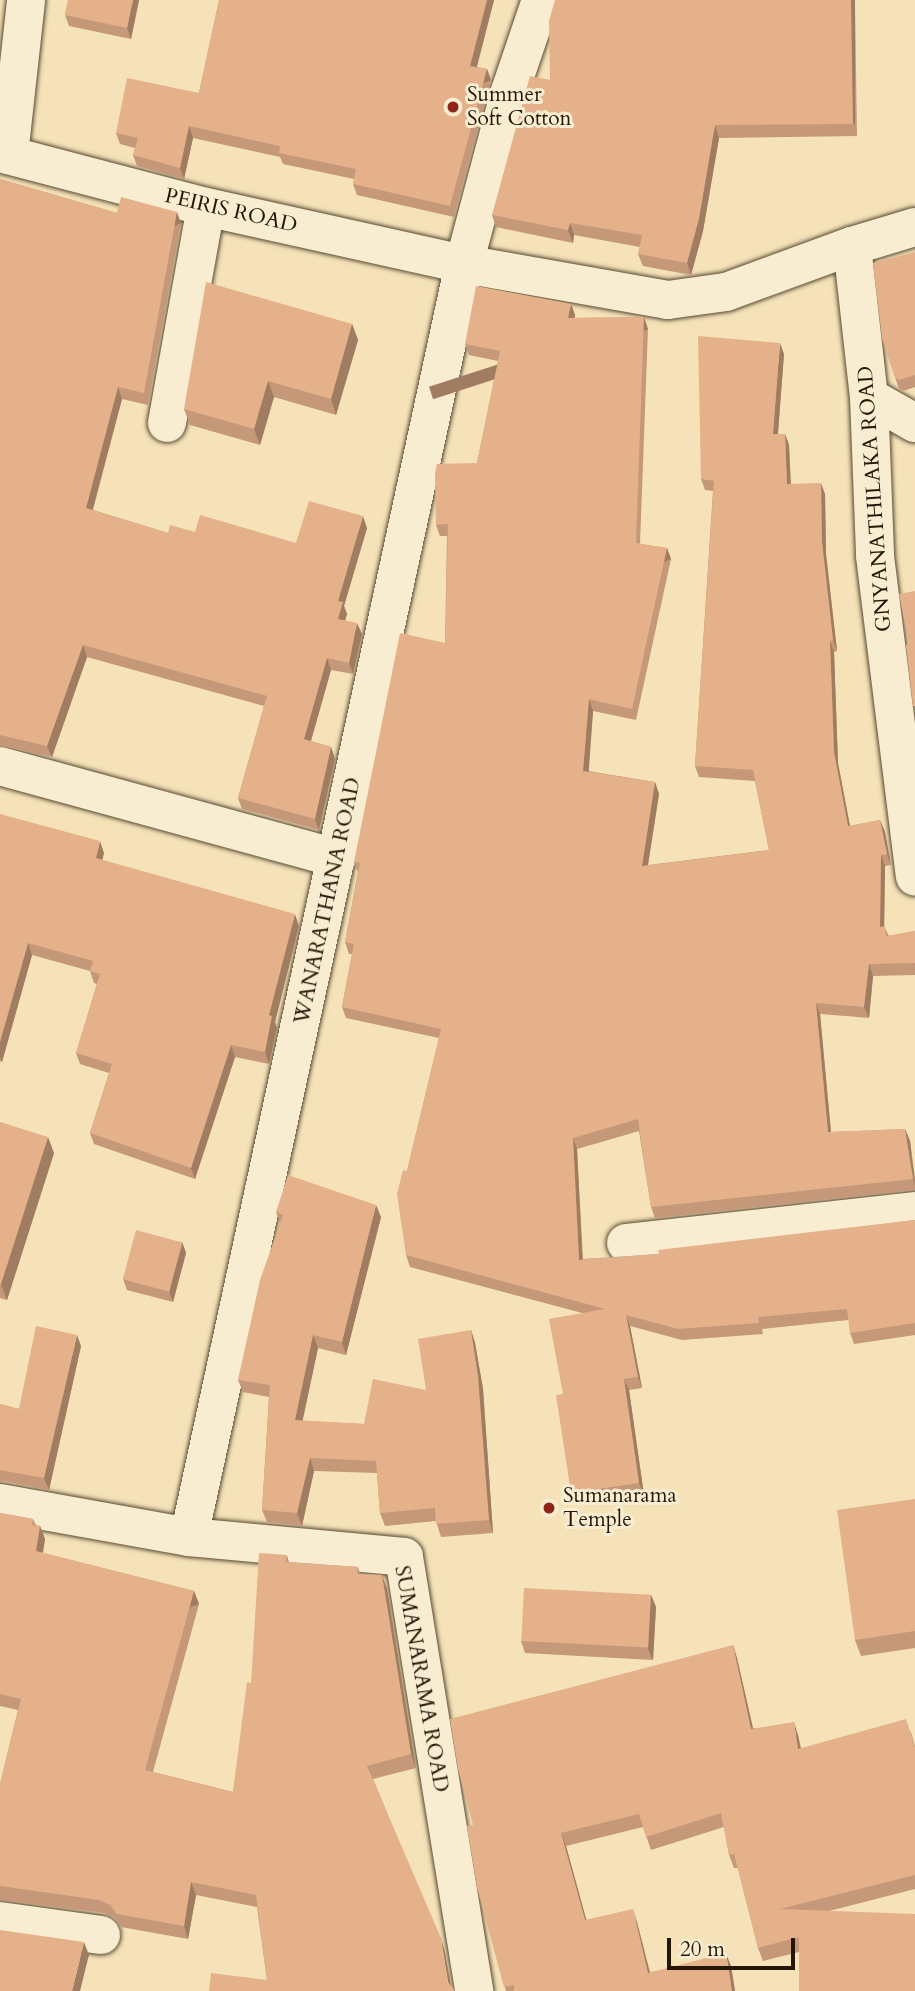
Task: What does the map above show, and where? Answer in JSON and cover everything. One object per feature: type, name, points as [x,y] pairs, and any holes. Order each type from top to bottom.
[{"type":"street","points":[[4,154],[26,0]]},
{"type":"street","name":"WANARATHANA ROAD","points":[[189,1537],[464,264],[510,92],[541,0]]},
{"type":"street","name":"PEIRIS ROAD","points":[[4,154],[206,206],[464,264],[668,300],[726,292],[852,246],[915,227]]},
{"type":"street","points":[[167,423],[206,206]]},
{"type":"street","name":"GNYANATHILAKA ROAD","points":[[852,246],[869,397],[875,556],[914,858]]},
{"type":"street","points":[[869,397],[915,423]]},
{"type":"street","points":[[0,766],[337,858]]},
{"type":"street","points":[[626,1243],[915,1211]]},
{"type":"street","name":"SUMANARAMA ROAD","points":[[0,1503],[189,1537],[404,1557],[474,1991]]},
{"type":"street","points":[[0,1922],[101,1935]]},
{"type":"building","points":[[68,0],[133,0],[127,28],[65,15]]},
{"type":"building","points":[[219,0],[487,0],[470,66],[487,69],[450,206],[353,184],[356,169],[279,153],[280,146],[189,126],[180,168],[133,155],[138,138],[116,133],[127,78],[199,93]]},
{"type":"building","points":[[555,0],[851,0],[853,124],[715,125],[699,219],[687,263],[638,254],[642,235],[570,223],[568,230],[492,215],[530,76],[550,80],[549,21]]},
{"type":"building","points":[[0,179],[117,213],[121,197],[177,212],[144,393],[118,387],[86,508],[168,533],[170,525],[195,532],[200,515],[296,543],[309,501],[363,516],[338,601],[343,602],[338,619],[357,623],[349,663],[327,658],[304,739],[331,747],[315,819],[238,798],[267,696],[83,645],[47,746],[0,735]]},
{"type":"building","points":[[915,252],[915,375],[899,380],[895,378],[882,338],[873,263]]},
{"type":"building","points":[[206,282],[352,324],[331,399],[268,381],[254,429],[184,409]]},
{"type":"building","points":[[476,286],[571,304],[568,318],[644,317],[636,543],[667,548],[632,709],[589,699],[583,771],[655,782],[642,866],[769,850],[753,770],[695,766],[714,481],[701,479],[698,336],[780,343],[773,434],[785,434],[787,484],[821,483],[822,542],[833,640],[830,641],[834,752],[848,826],[880,820],[887,854],[881,855],[880,927],[885,926],[886,936],[915,931],[915,963],[869,964],[864,1007],[816,1003],[828,1132],[905,1129],[913,1179],[651,1207],[638,1119],[573,1138],[579,1260],[659,1254],[658,1250],[915,1220],[915,1323],[850,1333],[847,1309],[758,1317],[759,1323],[678,1329],[626,1315],[638,1377],[624,1379],[639,1483],[571,1493],[556,1395],[563,1394],[549,1319],[605,1309],[406,1255],[397,1194],[403,1170],[407,1171],[441,1029],[342,1007],[354,944],[345,942],[360,863],[354,862],[400,633],[445,643],[448,524],[436,525],[437,464],[477,463],[500,351],[465,344]]},
{"type":"building","points":[[915,591],[913,706],[906,645],[909,644],[899,594]]},
{"type":"building","points":[[0,814],[100,841],[96,858],[295,914],[269,1015],[272,1016],[265,1052],[231,1045],[191,1168],[90,1133],[112,1064],[76,1053],[100,974],[90,971],[93,961],[28,943],[0,1042]]},
{"type":"building","points":[[0,1122],[48,1137],[1,1284],[0,1284]]},
{"type":"building","points":[[288,1175],[376,1205],[342,1342],[313,1335],[295,1420],[364,1424],[373,1379],[426,1390],[418,1339],[471,1330],[478,1376],[489,1520],[436,1524],[435,1508],[380,1513],[376,1461],[310,1458],[297,1513],[262,1510],[270,1385],[238,1380],[260,1280],[283,1215],[276,1212]]},
{"type":"building","points":[[136,1230],[182,1242],[169,1292],[123,1279]]},
{"type":"building","points":[[36,1326],[77,1335],[44,1478],[0,1470],[0,1404],[19,1409]]},
{"type":"building","points":[[915,1499],[915,1631],[855,1640],[837,1510]]},
{"type":"building","points":[[0,1513],[33,1519],[32,1525],[40,1526],[36,1551],[194,1591],[145,1770],[233,1792],[247,1682],[251,1683],[259,1553],[287,1555],[285,1562],[358,1567],[357,1574],[382,1575],[411,1754],[367,1766],[441,1938],[448,1982],[455,1991],[209,1991],[211,1973],[267,1980],[256,1895],[191,1882],[184,1926],[117,1914],[110,1905],[99,1900],[0,1886],[0,1784],[21,1699],[0,1694]]},
{"type":"building","points":[[524,1588],[651,1595],[648,1648],[521,1641]]},
{"type":"building","points":[[733,1645],[751,1729],[794,1722],[798,1749],[906,1719],[915,1747],[915,1875],[780,1909],[915,1914],[915,1991],[799,1991],[799,1937],[758,1948],[734,1854],[729,1855],[721,1813],[646,1837],[639,1814],[561,1833],[585,1920],[633,1909],[648,1973],[726,1953],[732,1991],[514,1991],[514,1985],[504,1987],[477,1887],[467,1826],[473,1825],[458,1769],[450,1719]]},
{"type":"building","points":[[0,1930],[84,1942],[72,1991],[0,1991]]},
{"type":"place","name":"Summer Soft Cotton","points":[[453,107]]},
{"type":"place","name":"Sumanarama Temple","points":[[549,1508]]}]
